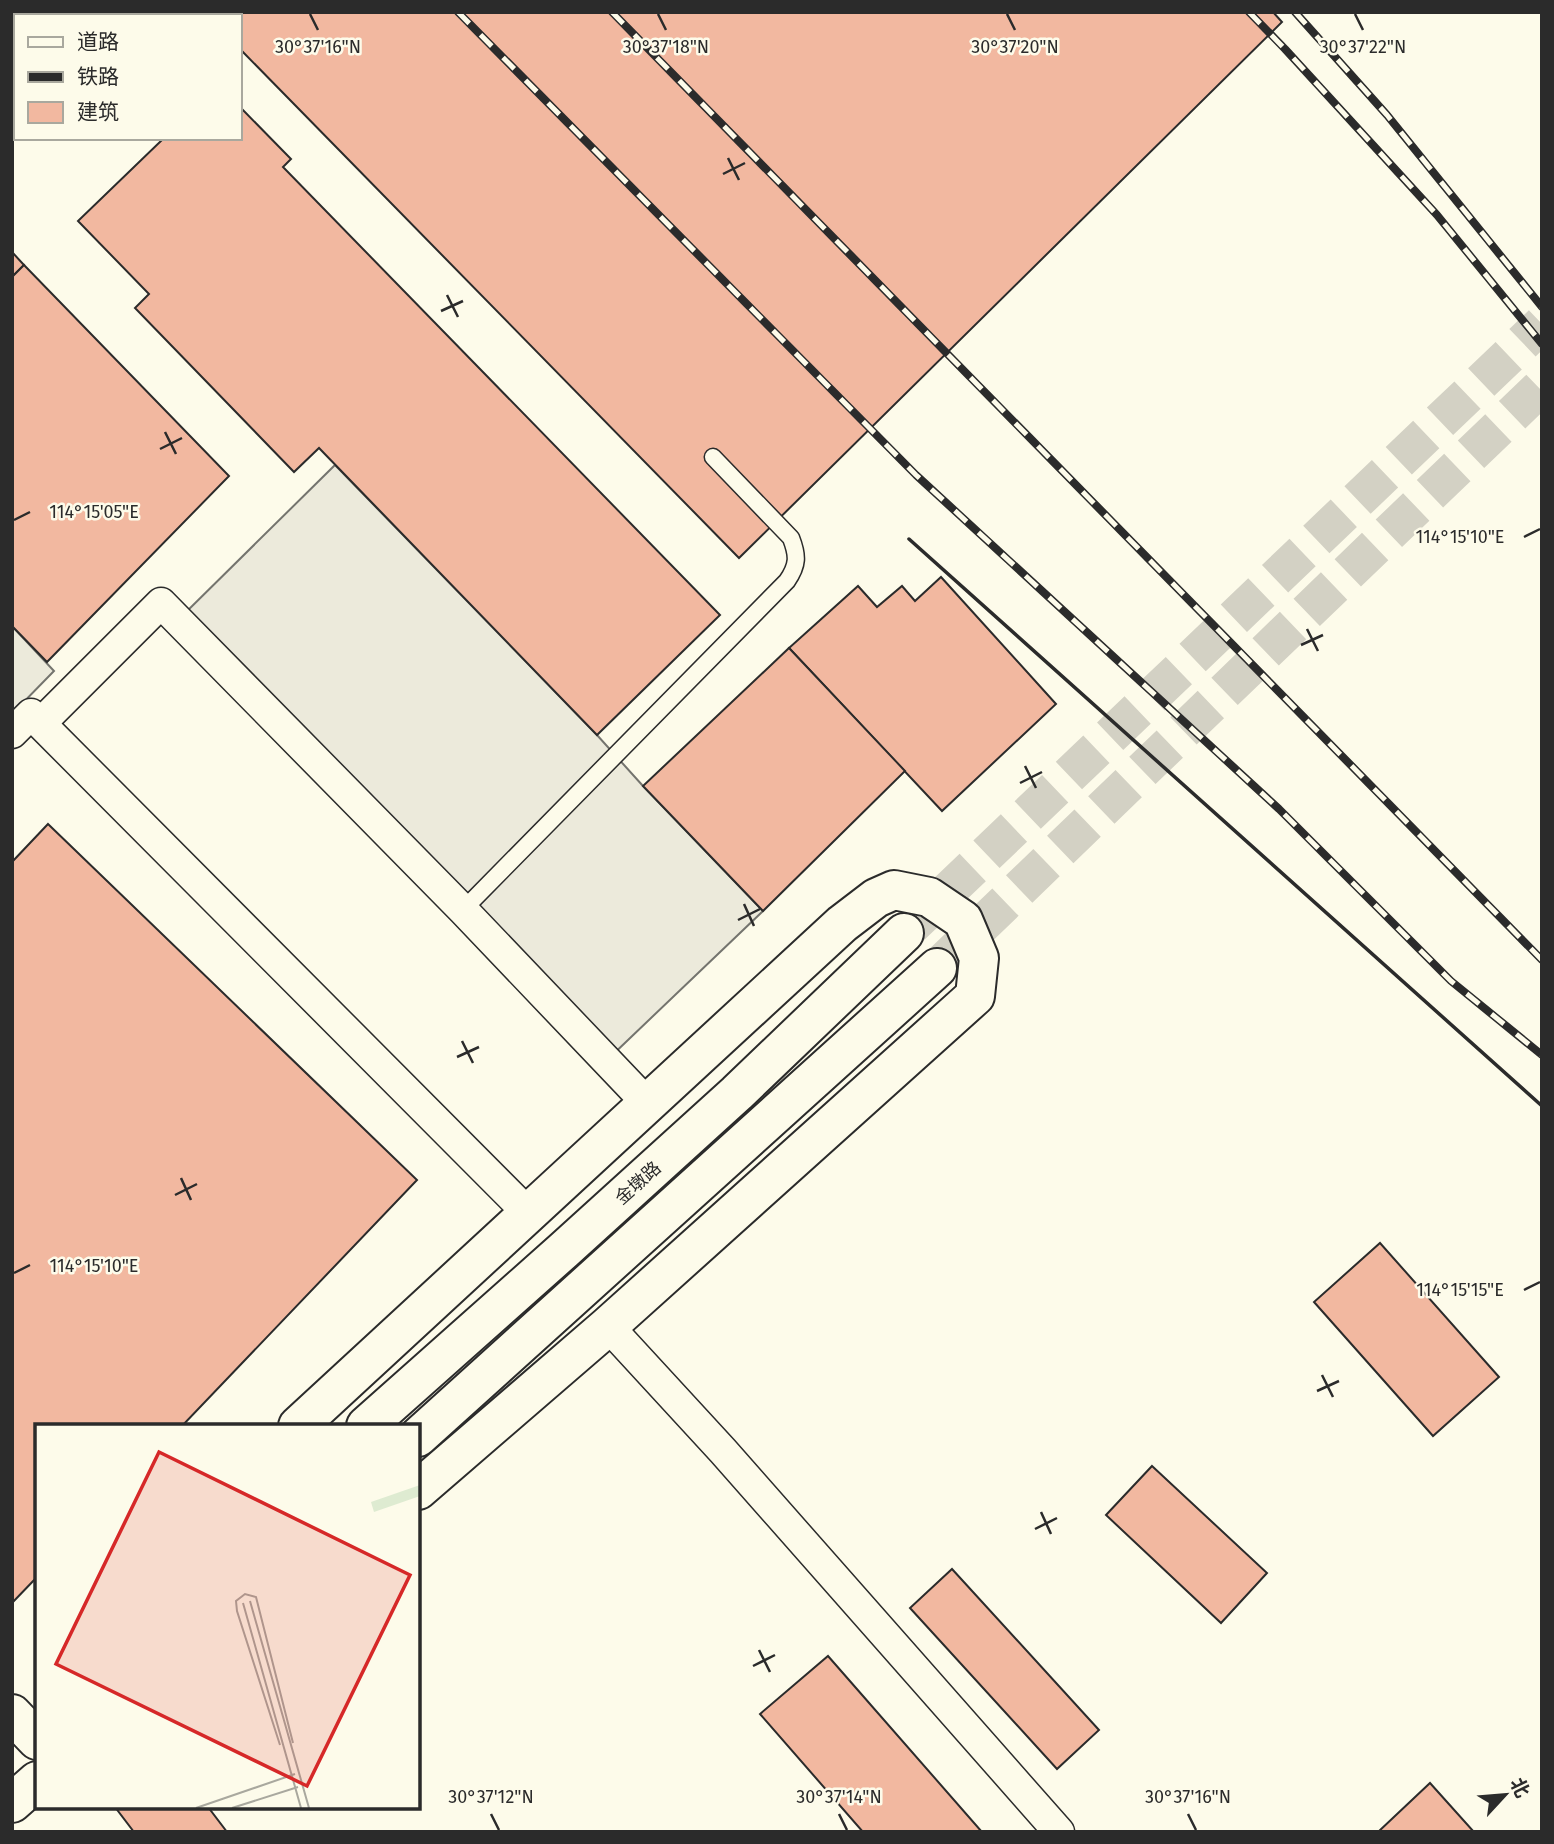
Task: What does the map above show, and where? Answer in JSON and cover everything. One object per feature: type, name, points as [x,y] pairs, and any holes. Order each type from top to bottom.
[{"type":"street","points":[[41,723],[161,603],[463,910],[647,1103]]},
{"type":"street","points":[[12,733],[31,714],[41,723],[528,1213]]},
{"type":"street","points":[[300,1424],[842,924],[876,898],[894,890],[929,897],[963,920],[979,958],[975,996],[608,1326],[420,1488]]},
{"type":"street","name":"金墩路","points":[[368,1424],[737,1093],[904,933]]},
{"type":"street","points":[[420,1435],[937,968]]},
{"type":"street","points":[[608,1326],[723,1451],[1059,1832]]},
{"type":"street","points":[[12,1803],[35,1783]]},
{"type":"lane","points":[[463,910],[787,581],[796,568],[797,553],[791,538],[713,457]]},
{"type":"shaded area","points":[[335,465],[763,911],[606,1061],[178,620]]},
{"type":"shaded area","points":[[12,626],[54,671],[12,714]]},
{"type":"building","points":[[203,12],[1273,12],[1282,22],[739,558],[242,51],[242,14]]},
{"type":"building","points":[[242,109],[291,159],[283,167],[720,615],[597,735],[319,448],[294,472],[135,308],[149,294],[78,221],[162,140],[242,140]]},
{"type":"building","points":[[12,252],[24,265],[12,277]]},
{"type":"building","points":[[24,265],[229,476],[47,662],[12,626],[12,277]]},
{"type":"building","points":[[941,577],[1056,704],[942,811],[789,648],[858,586],[877,607],[902,586],[915,601]]},
{"type":"building","points":[[789,648],[905,771],[763,911],[643,786]]},
{"type":"building","points":[[48,824],[417,1180],[184,1424],[35,1424],[35,1579],[12,1603],[12,862]]},
{"type":"building","points":[[1380,1243],[1499,1377],[1433,1436],[1314,1302]]},
{"type":"building","points":[[1152,1466],[1267,1573],[1221,1623],[1106,1515]]},
{"type":"building","points":[[952,1569],[1099,1730],[1057,1769],[910,1608]]},
{"type":"building","points":[[828,1656],[982,1832],[863,1832],[760,1714]]},
{"type":"building","points":[[1430,1783],[1474,1832],[1378,1832]]},
{"type":"building","points":[[117,1809],[210,1809],[227,1832],[134,1832]]},
{"type":"tunnel","points":[[904,933],[1542,324]]},
{"type":"tunnel","points":[[937,968],[1542,386]]},
{"type":"railway","points":[[458,12],[916,475],[1279,809],[1451,981],[1542,1055]]},
{"type":"railway","points":[[612,12],[1542,960]]},
{"type":"railway","points":[[1249,12],[1437,215],[1542,344]]},
{"type":"railway","points":[[1295,12],[1387,115],[1542,307]]},
{"type":"wall","points":[[909,539],[1542,1106]]}]
